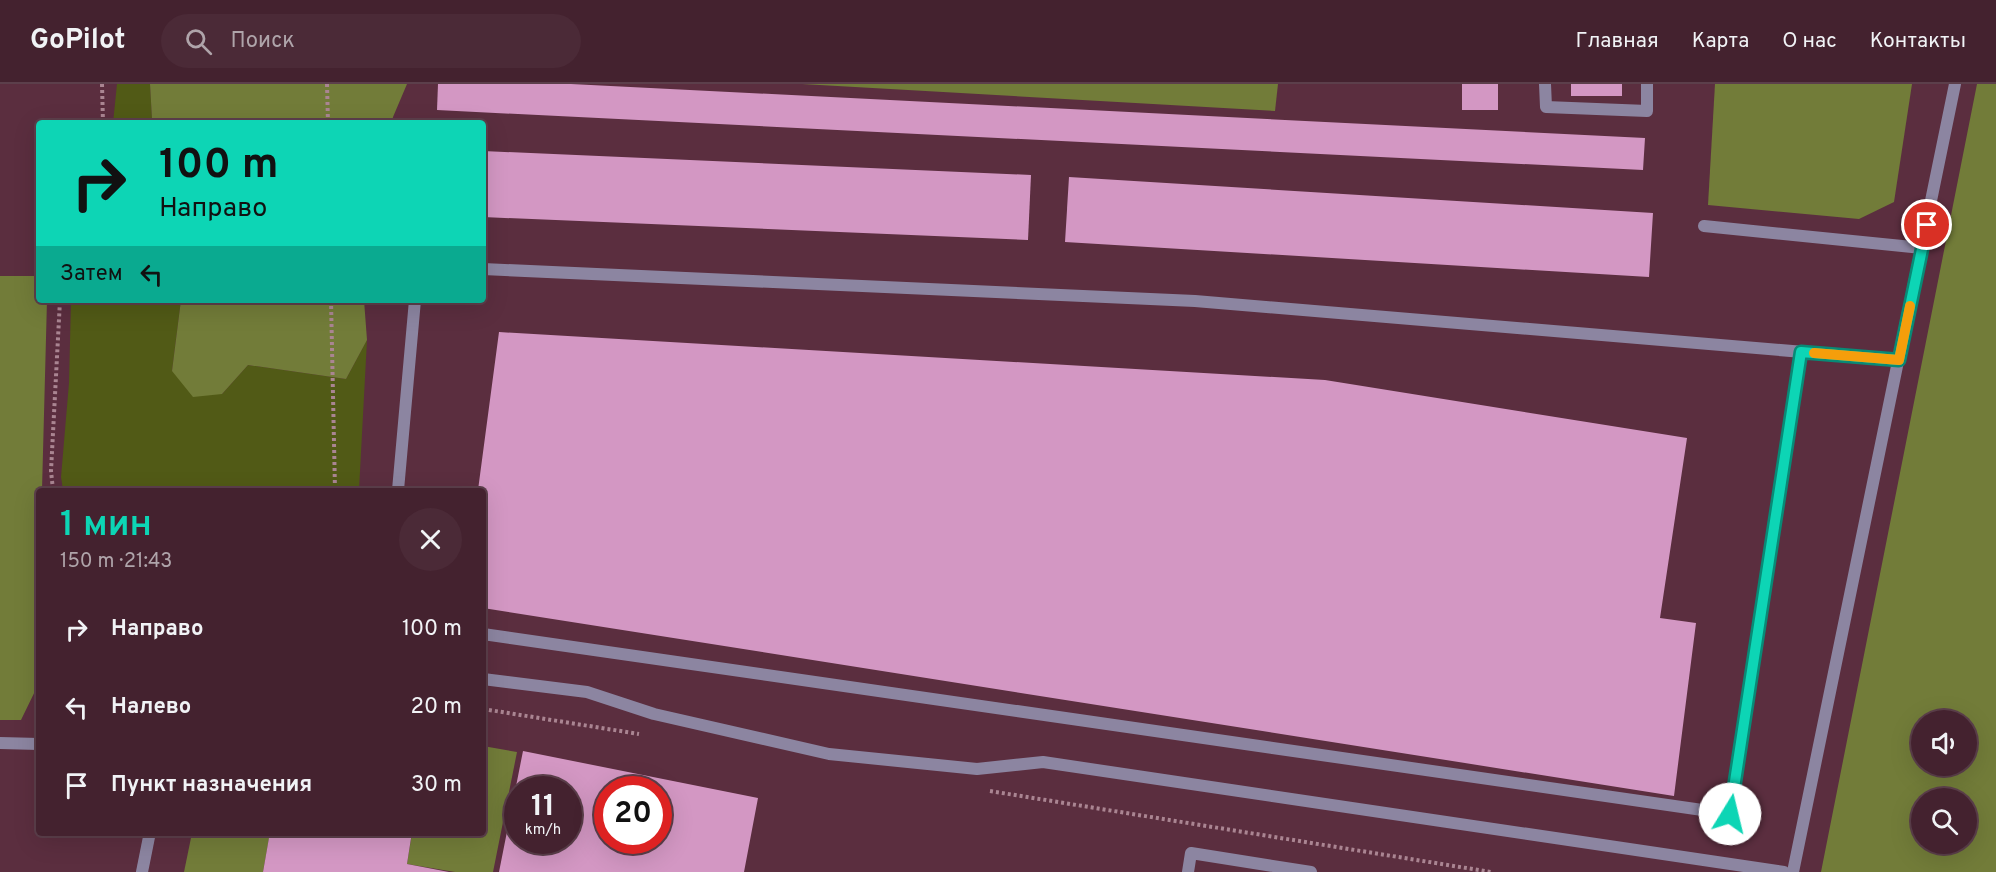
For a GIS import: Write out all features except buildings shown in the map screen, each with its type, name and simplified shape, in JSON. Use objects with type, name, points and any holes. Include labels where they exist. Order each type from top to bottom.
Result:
[{"type":"street","points":[[1545,84],[1546,107],[1647,111],[1647,84]]},
{"type":"street","points":[[1793,872],[1955,84]]},
{"type":"street","points":[[1704,225],[1922,248]]},
{"type":"street","points":[[486,269],[1195,301],[1899,360]]},
{"type":"street","points":[[398,488],[415,303]]},
{"type":"street","points":[[486,634],[1730,814],[1801,352]]},
{"type":"street","points":[[486,679],[586,692],[654,714],[829,754],[977,769],[1043,762],[1784,872]]},
{"type":"street","points":[[0,743],[36,744]]},
{"type":"street","points":[[142,872],[149,836]]},
{"type":"street","points":[[1188,872],[1191,853],[1311,872]]},
{"type":"path","points":[[102,84],[103,120]]},
{"type":"path","points":[[327,84],[328,120]]},
{"type":"path","points":[[53,488],[51,471],[60,303]]},
{"type":"path","points":[[331,303],[335,488]]},
{"type":"green space","points":[[117,84],[150,84],[153,120],[113,120]]},
{"type":"green space","points":[[150,84],[407,84],[392,120],[152,119]]},
{"type":"green space","points":[[802,84],[1278,84],[1275,111]]},
{"type":"green space","points":[[1715,84],[1912,84],[1894,202],[1859,219],[1708,205]]},
{"type":"green space","points":[[1977,84],[1996,84],[1996,872],[1821,872]]},
{"type":"green space","points":[[0,276],[36,276],[36,303],[47,303],[42,488],[36,488],[36,689],[21,720],[0,720]]},
{"type":"green space","points":[[71,303],[181,303],[172,371],[222,394],[248,365],[346,379],[367,340],[359,488],[63,488],[61,477],[69,383]]},
{"type":"green space","points":[[181,303],[364,303],[367,340],[346,379],[248,365],[222,394],[193,397],[172,371]]},
{"type":"green space","points":[[486,747],[517,752],[512,776],[504,776],[504,817],[493,872],[455,872],[407,864],[412,836],[486,836]]},
{"type":"green space","points":[[191,836],[269,836],[263,872],[184,872]]},
{"type":"slow traffic","points":[[1814,353],[1899,360],[1910,306]]},
{"type":"route","points":[[1730,814],[1801,352],[1899,360],[1927,225]]}]
